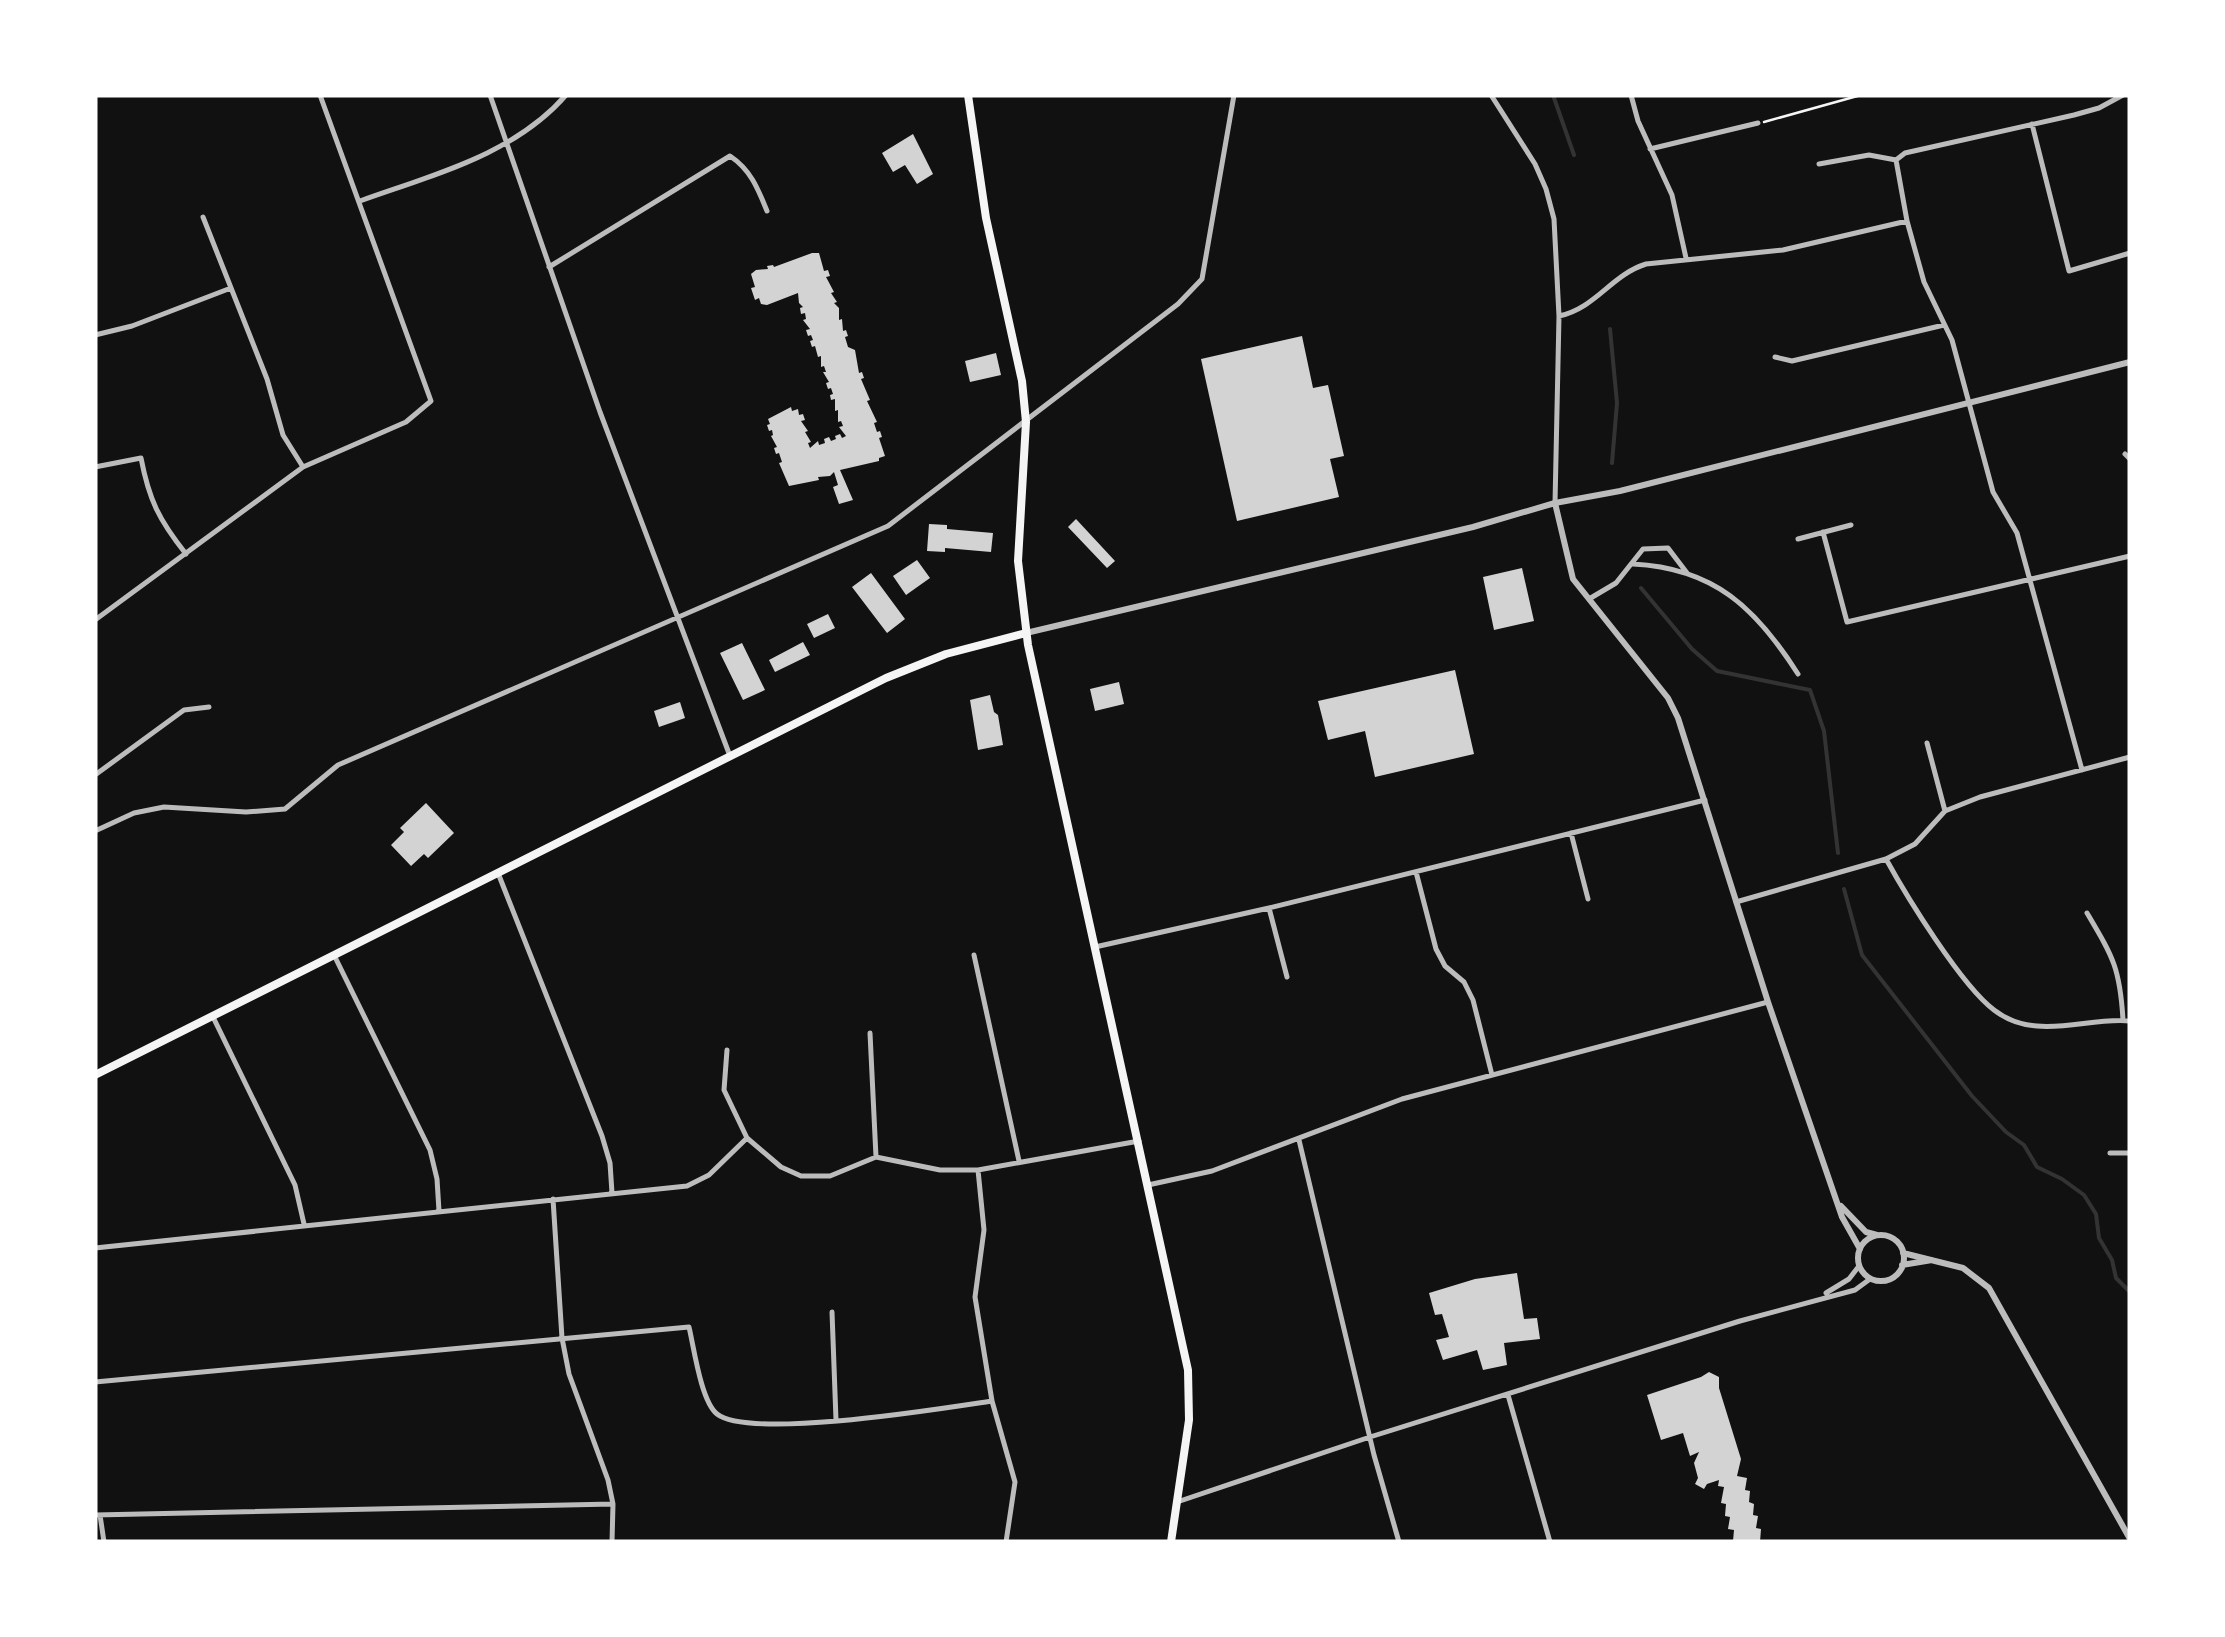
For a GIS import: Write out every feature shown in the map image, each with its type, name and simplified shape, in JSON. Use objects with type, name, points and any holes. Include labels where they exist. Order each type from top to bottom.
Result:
[{"type":"main road","points":[[968,95],[986,218],[1013,329],[1026,422],[1018,561],[1026,633],[1189,1379],[1189,1420],[1171,1542]]},
{"type":"main road","points":[[95,1075],[894,674],[1026,633]]},
{"type":"street","points":[[95,620],[303,467],[406,422],[431,401],[320,95]]},
{"type":"street","points":[[490,95],[549,267],[730,756]]},
{"type":"street","points":[[360,200],[450,169],[505,144],[537,125],[566,95]]},
{"type":"street","points":[[95,831],[134,813],[164,807],[246,812],[285,809],[338,765],[888,526],[1178,304],[1202,279],[1234,95]]},
{"type":"street","points":[[1490,95],[1535,164],[1554,219],[1559,316],[1556,503],[1572,579],[1668,698],[1706,800],[1768,1002],[1837,1201],[1860,1249],[1860,1266],[1850,1280],[1819,1298]]},
{"type":"street","points":[[1631,95],[1672,195],[1686,258]]},
{"type":"street","points":[[1896,160],[1904,153],[2099,108],[2123,95]]},
{"type":"street","points":[[1650,148],[1758,123]]},
{"type":"street","points":[[2032,124],[2069,271],[2130,253]]},
{"type":"street","points":[[1818,164],[1869,154],[1896,160]]},
{"type":"street","points":[[549,267],[730,156],[742,164],[757,184],[767,212]]},
{"type":"street","points":[[1896,160],[1924,282],[1944,324],[1993,492],[2018,533],[2082,770]]},
{"type":"street","points":[[204,217],[266,379],[283,435],[303,467]]},
{"type":"street","points":[[1559,316],[1596,301],[1624,271],[1646,264],[1783,250],[1908,221]]},
{"type":"street","points":[[95,336],[231,288]]},
{"type":"street","points":[[1775,357],[1792,361],[1944,324]]},
{"type":"street","points":[[1026,633],[1473,528],[1556,503],[1620,491],[2130,362]]},
{"type":"street","points":[[95,466],[141,458],[148,496],[162,523],[186,554]]},
{"type":"street","points":[[1798,540],[1851,525]]},
{"type":"street","points":[[1823,532],[1847,622],[2130,556]]},
{"type":"street","points":[[1589,600],[1616,583],[1642,550],[1668,548],[1688,574]]},
{"type":"street","points":[[1632,564],[1663,566],[1720,586],[1755,616],[1798,674]]},
{"type":"street","points":[[95,774],[184,710],[209,707]]},
{"type":"street","points":[[1926,743],[1945,811]]},
{"type":"street","points":[[1736,902],[1886,859],[1915,844],[1945,811],[1980,797],[2130,758]]},
{"type":"street","points":[[1095,947],[1706,800]]},
{"type":"street","points":[[1571,832],[1588,899]]},
{"type":"street","points":[[1886,859],[1968,983],[1992,1009],[2014,1022],[2041,1027],[2126,1020],[2112,956],[2086,913]]},
{"type":"street","points":[[1416,872],[1436,949],[1446,966],[1464,982],[1473,1000],[1492,1075]]},
{"type":"street","points":[[498,873],[602,1136],[612,1192]]},
{"type":"street","points":[[1269,908],[1287,977]]},
{"type":"street","points":[[334,955],[430,1150],[438,1179],[439,1211]]},
{"type":"street","points":[[974,955],[1019,1161]]},
{"type":"street","points":[[1148,1185],[1212,1171],[1402,1099],[1768,1002]]},
{"type":"street","points":[[213,1016],[296,1185],[304,1224]]},
{"type":"street","points":[[870,1033],[876,1156]]},
{"type":"street","points":[[727,1050],[724,1090],[747,1138],[781,1168],[801,1176],[830,1176],[876,1156],[940,1170],[978,1170],[1138,1142]]},
{"type":"street","points":[[95,1248],[688,1186],[709,1174],[747,1138]]},
{"type":"street","points":[[1299,1140],[1399,1542]]},
{"type":"street","points":[[2110,1153],[2130,1153]]},
{"type":"street","points":[[978,1170],[984,1230],[975,1297],[992,1401],[1015,1482],[1006,1542]]},
{"type":"street","points":[[553,1199],[568,1374],[608,1480],[614,1504],[612,1542]]},
{"type":"street","points":[[1837,1201],[1866,1232],[1892,1238],[1903,1253],[1902,1265]]},
{"type":"street","points":[[1860,1249],[1877,1235]]},
{"type":"street","points":[[1903,1253],[1963,1268],[1989,1288],[2130,1539]]},
{"type":"street","points":[[1177,1502],[1370,1437],[1855,1290],[1870,1279],[1888,1280],[1902,1265],[1938,1259]]},
{"type":"street","points":[[1860,1266],[1870,1279]]},
{"type":"street","points":[[832,1312],[836,1420]]},
{"type":"street","points":[[95,1382],[688,1327],[706,1397],[714,1413],[728,1420],[752,1424],[887,1418],[992,1401]]},
{"type":"street","points":[[1508,1395],[1550,1542]]},
{"type":"street","points":[[104,1542],[97,1515],[614,1504]]},
{"type":"path","points":[[1758,123],[1861,95]]},
{"type":"building","points":[[913,134],[933,174],[917,184],[905,165],[893,172],[882,153]]},
{"type":"building","points":[[819,253],[824,271],[828,270],[830,276],[826,277],[839,308],[839,320],[842,319],[843,331],[848,336],[848,347],[855,350],[885,456],[840,470],[853,500],[839,504],[833,487],[838,485],[834,472],[818,477],[819,480],[789,486],[774,448],[777,447],[772,430],[767,425],[768,419],[791,407],[803,414],[805,420],[801,421],[808,431],[805,432],[810,448],[818,441],[819,445],[825,443],[824,439],[829,437],[831,441],[840,434],[842,438],[846,436],[839,427],[843,426],[838,422],[835,399],[831,400],[833,394],[826,383],[829,382],[824,366],[821,367],[821,356],[812,347],[811,335],[808,336],[806,330],[810,329],[803,320],[805,313],[801,314],[798,293],[767,305],[761,304],[759,298],[755,300],[751,288],[755,287],[751,274],[756,270]]},
{"type":"building","points":[[1302,336],[1313,388],[1328,385],[1344,456],[1330,459],[1339,497],[1237,521],[1201,359]]},
{"type":"building","points":[[996,353],[1001,375],[970,382],[965,361]]},
{"type":"building","points":[[1076,519],[1115,561],[1107,568],[1068,527]]},
{"type":"building","points":[[929,524],[993,533],[991,552],[945,548],[945,552],[927,551]]},
{"type":"building","points":[[917,560],[930,578],[906,595],[893,576]]},
{"type":"building","points":[[1522,568],[1534,621],[1494,630],[1483,577]]},
{"type":"building","points":[[871,573],[905,619],[887,633],[852,587]]},
{"type":"building","points":[[828,614],[835,628],[814,638],[807,624]]},
{"type":"building","points":[[803,642],[810,655],[775,672],[769,660]]},
{"type":"building","points":[[742,643],[765,690],[743,700],[720,653]]},
{"type":"building","points":[[1455,670],[1474,754],[1375,777],[1365,731],[1328,740],[1318,701]]},
{"type":"building","points":[[1119,682],[1124,704],[1095,711],[1090,689]]},
{"type":"building","points":[[990,695],[1003,745],[978,750],[970,700]]},
{"type":"building","points":[[680,702],[685,718],[659,727],[654,711]]},
{"type":"building","points":[[426,803],[454,833],[428,858],[424,854],[411,866],[391,845],[404,832],[400,828]]},
{"type":"building","points":[[1517,1273],[1524,1319],[1537,1318],[1540,1339],[1504,1343],[1507,1365],[1483,1370],[1477,1350],[1443,1360],[1436,1340],[1449,1337],[1442,1314],[1435,1315],[1429,1293],[1475,1279]]},
{"type":"building","points":[[1709,1372],[1719,1377],[1741,1459],[1737,1476],[1747,1478],[1745,1490],[1750,1491],[1753,1515],[1758,1516],[1760,1542],[1733,1541],[1734,1530],[1728,1529],[1730,1517],[1725,1516],[1726,1504],[1721,1503],[1724,1487],[1718,1486],[1719,1480],[1704,1489],[1695,1484],[1698,1478],[1694,1463],[1699,1452],[1690,1456],[1683,1433],[1661,1440],[1647,1395]]},
{"type":"waterway","points":[[1553,95],[1574,155]]},
{"type":"waterway","points":[[1610,329],[1617,403],[1612,463]]},
{"type":"waterway","points":[[1641,588],[1692,649],[1717,671],[1810,690],[1824,731],[1838,853]]},
{"type":"waterway","points":[[1844,889],[1862,955],[1972,1096],[2024,1145],[2037,1167],[2084,1195],[2096,1214],[2099,1238],[2112,1260],[2116,1278],[2130,1292]]}]
